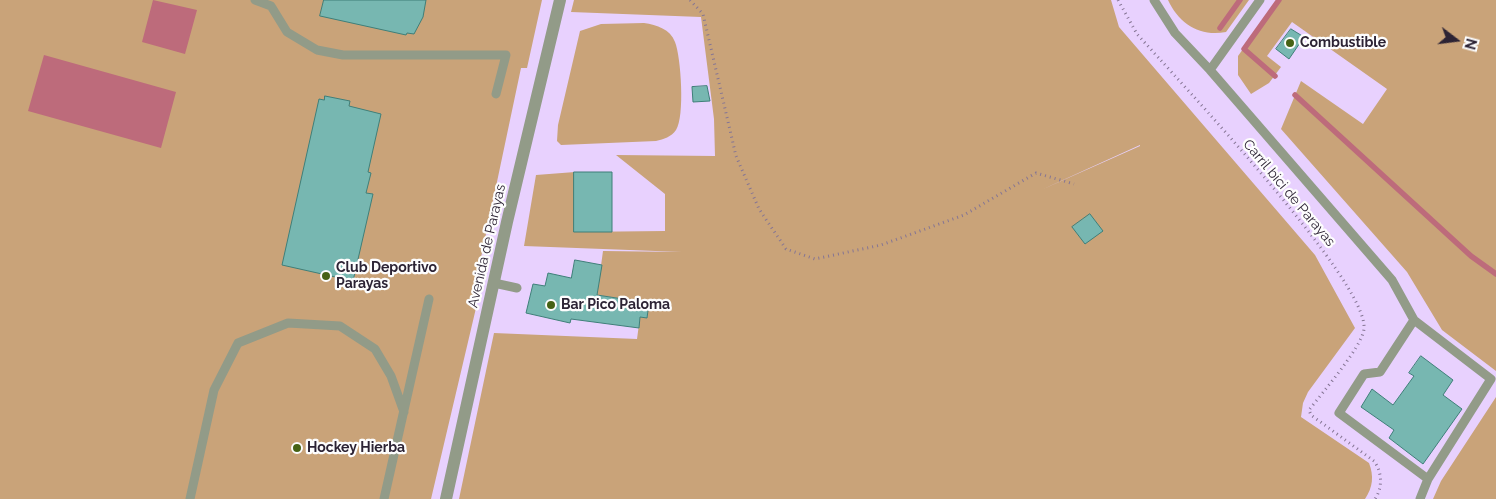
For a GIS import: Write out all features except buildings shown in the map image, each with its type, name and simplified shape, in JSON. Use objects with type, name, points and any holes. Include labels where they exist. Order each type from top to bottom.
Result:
[{"type":"street","name":"Avenida de Parayas","points":[[446,499],[560,0]]},
{"type":"lane","points":[[255,0],[270,6],[287,32],[317,50],[343,56],[506,55],[496,94]]},
{"type":"lane","points":[[1154,0],[1175,33],[1210,70],[1392,280],[1414,320],[1492,379],[1428,479],[1420,499]]},
{"type":"lane","points":[[1210,70],[1260,0]]},
{"type":"lane","points":[[494,283],[517,288]]},
{"type":"lane","points":[[384,499],[429,299]]},
{"type":"lane","points":[[1414,320],[1380,372],[1364,374],[1339,413],[1428,479]]},
{"type":"lane","points":[[190,499],[214,390],[238,343],[288,323],[340,326],[375,350],[391,376],[404,412]]},
{"type":"path","points":[[690,0],[703,14],[736,156],[759,209],[786,249],[814,259],[881,245],[964,215],[1036,173],[1074,184]]},
{"type":"path","name":"Carril bici de Parayas","points":[[1118,0],[1137,34],[1312,234],[1356,299],[1363,313],[1364,328],[1362,336],[1309,410],[1311,415],[1374,461],[1379,468],[1381,478],[1375,499]]},
{"type":"shaded area","name":"Club Deportivo Parayas","points":[[0,0],[542,0],[527,68],[521,68],[471,305],[476,308],[431,499],[0,499]]},
{"type":"shaded area","points":[[153,0],[197,10],[185,54],[142,42]]},
{"type":"shaded area","points":[[574,0],[1111,0],[1119,27],[1315,255],[1355,328],[1308,392],[1303,403],[1301,417],[1369,463],[1372,481],[1365,499],[459,499],[494,333],[637,339],[640,317],[647,317],[649,303],[597,295],[603,251],[682,252],[524,246],[536,175],[575,172],[574,232],[665,231],[665,194],[616,155],[715,156],[714,119],[701,17],[571,12]],"holes":[[[1140,145],[1140,146],[1041,190]]]},
{"type":"shaded area","points":[[1168,0],[1249,0],[1226,32],[1216,33],[1191,27],[1178,16]]},
{"type":"shaded area","points":[[1278,0],[1496,0],[1496,371],[1442,330],[1407,272],[1281,129],[1301,81],[1363,124],[1387,89],[1292,22],[1267,56],[1281,67],[1269,83],[1251,94],[1238,75],[1238,56]]},
{"type":"shaded area","points":[[644,23],[662,28],[670,34],[675,42],[679,60],[681,87],[679,123],[676,130],[670,136],[656,141],[561,145],[557,141],[558,125],[580,31],[601,24]]},
{"type":"shaded area","points":[[44,55],[176,92],[161,148],[28,111]]},
{"type":"shaded area","points":[[1496,397],[1496,499],[1433,499],[1441,481]]},
{"type":"waterway","points":[[1220,28],[1240,0]]},
{"type":"waterway","points":[[1275,76],[1244,49],[1279,0]]},
{"type":"waterway","points":[[1295,95],[1471,256],[1496,274]]},
{"type":"place","name":"Combustible","points":[[1290,43]]},
{"type":"place","name":"Club Deportivo Parayas","points":[[326,276]]},
{"type":"place","name":"Bar Pico Paloma","points":[[551,305]]},
{"type":"place","name":"Hockey Hierba","points":[[297,448]]}]
